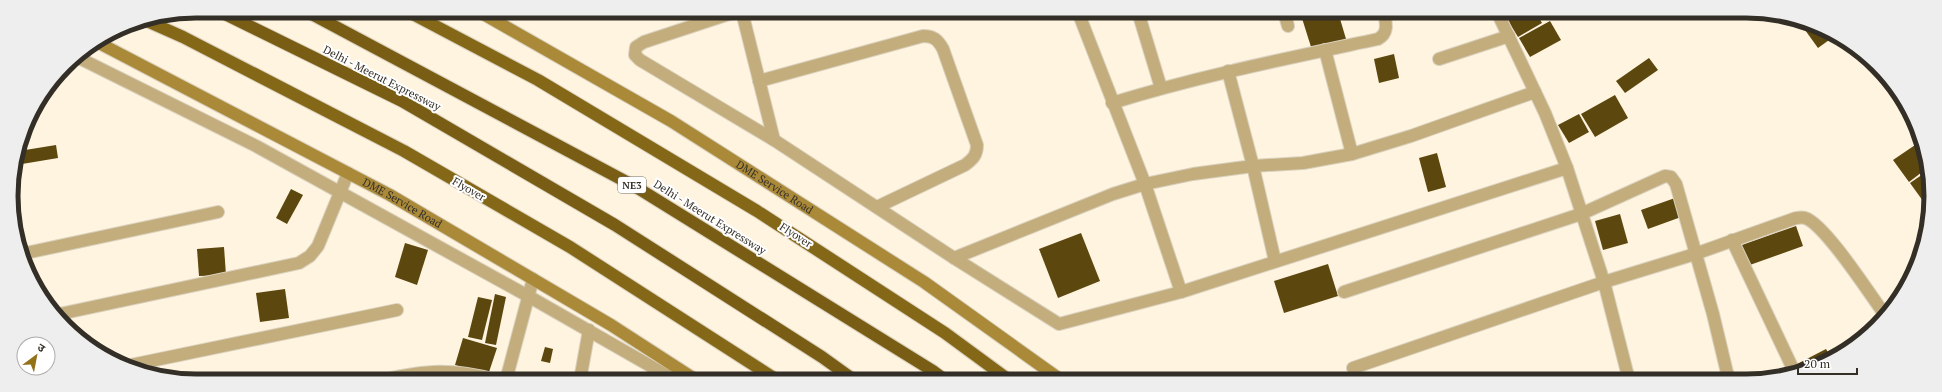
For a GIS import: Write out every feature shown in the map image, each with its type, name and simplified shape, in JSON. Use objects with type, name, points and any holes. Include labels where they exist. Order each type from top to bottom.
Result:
[{"type":"highway","name":"Delhi - Meerut Expressway","points":[[233,18],[416,109],[615,226],[822,357],[846,374]]},
{"type":"highway","name":"Delhi - Meerut Expressway","points":[[319,18],[636,186],[935,374]]},
{"type":"highway","name":"Flyover","points":[[419,18],[538,80],[757,210],[945,333],[1000,374]]},
{"type":"highway","name":"Flyover","points":[[152,23],[190,41],[404,151],[570,247],[769,374]]},
{"type":"main road","name":"DME Service Road","points":[[490,18],[685,130],[924,282],[1053,374]]},
{"type":"main road","name":"DME Service Road","points":[[102,45],[390,195],[611,325],[687,374]]},
{"type":"street","points":[[717,18],[644,42],[636,47],[635,55],[640,60],[774,140],[954,258],[1059,324],[1181,292],[1567,168]]},
{"type":"street","points":[[744,18],[774,140]]},
{"type":"street","points":[[1080,18],[1112,103],[1145,184],[1181,292]]},
{"type":"street","points":[[1140,18],[1161,88]]},
{"type":"street","points":[[1286,18],[1288,26]]},
{"type":"street","points":[[1112,103],[1161,88],[1228,71],[1378,39],[1383,36],[1386,31],[1385,18]]},
{"type":"street","points":[[1500,18],[1535,92],[1567,168],[1604,282],[1627,374]]},
{"type":"street","points":[[760,81],[923,36],[931,36],[938,41],[943,50],[978,145],[977,154],[965,165],[877,207]]},
{"type":"street","points":[[1439,58],[1508,36]]},
{"type":"street","points":[[1325,50],[1352,154]]},
{"type":"street","points":[[82,60],[256,146],[589,330],[657,374]]},
{"type":"street","points":[[1228,71],[1253,166],[1275,261]]},
{"type":"street","points":[[954,258],[1113,194],[1145,184],[1193,174],[1253,166],[1302,163],[1352,154],[1411,136],[1535,92]]},
{"type":"street","points":[[62,313],[299,263],[310,256],[318,246],[348,173]]},
{"type":"street","points":[[1344,292],[1581,214],[1665,176],[1671,177],[1676,184],[1713,314],[1727,374]]},
{"type":"street","points":[[27,253],[218,212]]},
{"type":"street","points":[[1353,368],[1604,282],[1695,254],[1796,218],[1806,218],[1828,237],[1882,311]]},
{"type":"street","points":[[1732,240],[1793,368]]},
{"type":"street","points":[[508,374],[533,279]]},
{"type":"street","points":[[136,364],[396,310]]},
{"type":"street","points":[[581,374],[589,330]]},
{"type":"street","points":[[420,374],[439,371],[474,374]]},
{"type":"building","points":[[1302,18],[1340,18],[1346,39],[1312,50]]},
{"type":"building","points":[[1506,18],[1539,18],[1542,23],[1518,37]]},
{"type":"building","points":[[1550,21],[1561,40],[1530,57],[1519,38]]},
{"type":"building","points":[[1803,27],[1830,39],[1818,48]]},
{"type":"building","points":[[1394,54],[1399,78],[1379,83],[1374,59]]},
{"type":"building","points":[[1649,58],[1658,70],[1625,93],[1616,81]]},
{"type":"building","points":[[1615,95],[1628,118],[1595,137],[1581,114]]},
{"type":"building","points":[[1579,114],[1589,132],[1569,143],[1558,125]]},
{"type":"building","points":[[1916,144],[1921,161],[1922,172],[1909,182],[1893,160]]},
{"type":"building","points":[[56,145],[58,158],[21,164],[24,150]]},
{"type":"building","points":[[1437,153],[1446,187],[1428,192],[1419,158]]},
{"type":"building","points":[[1922,175],[1924,200],[1923,201],[1910,183]]},
{"type":"building","points":[[291,189],[303,195],[287,224],[276,218]]},
{"type":"building","points":[[1675,198],[1681,217],[1648,229],[1641,210]]},
{"type":"building","points":[[1620,214],[1628,243],[1603,250],[1595,221]]},
{"type":"building","points":[[1796,226],[1803,246],[1747,266],[1739,246]]},
{"type":"building","points":[[1081,233],[1100,281],[1058,298],[1039,249]]},
{"type":"building","points":[[405,243],[428,250],[417,285],[395,277]]},
{"type":"building","points":[[224,247],[226,275],[199,276],[197,249]]},
{"type":"building","points":[[1328,264],[1338,296],[1284,313],[1274,281]]},
{"type":"building","points":[[285,289],[289,318],[260,322],[256,293]]},
{"type":"building","points":[[495,294],[506,297],[496,345],[485,343]]},
{"type":"building","points":[[478,297],[492,300],[482,340],[468,337]]},
{"type":"building","points":[[463,338],[497,348],[488,374],[455,365]]},
{"type":"building","points":[[545,347],[553,349],[550,363],[541,361]]},
{"type":"building","points":[[1826,349],[1829,354],[1803,365],[1798,366],[1797,364]]}]
